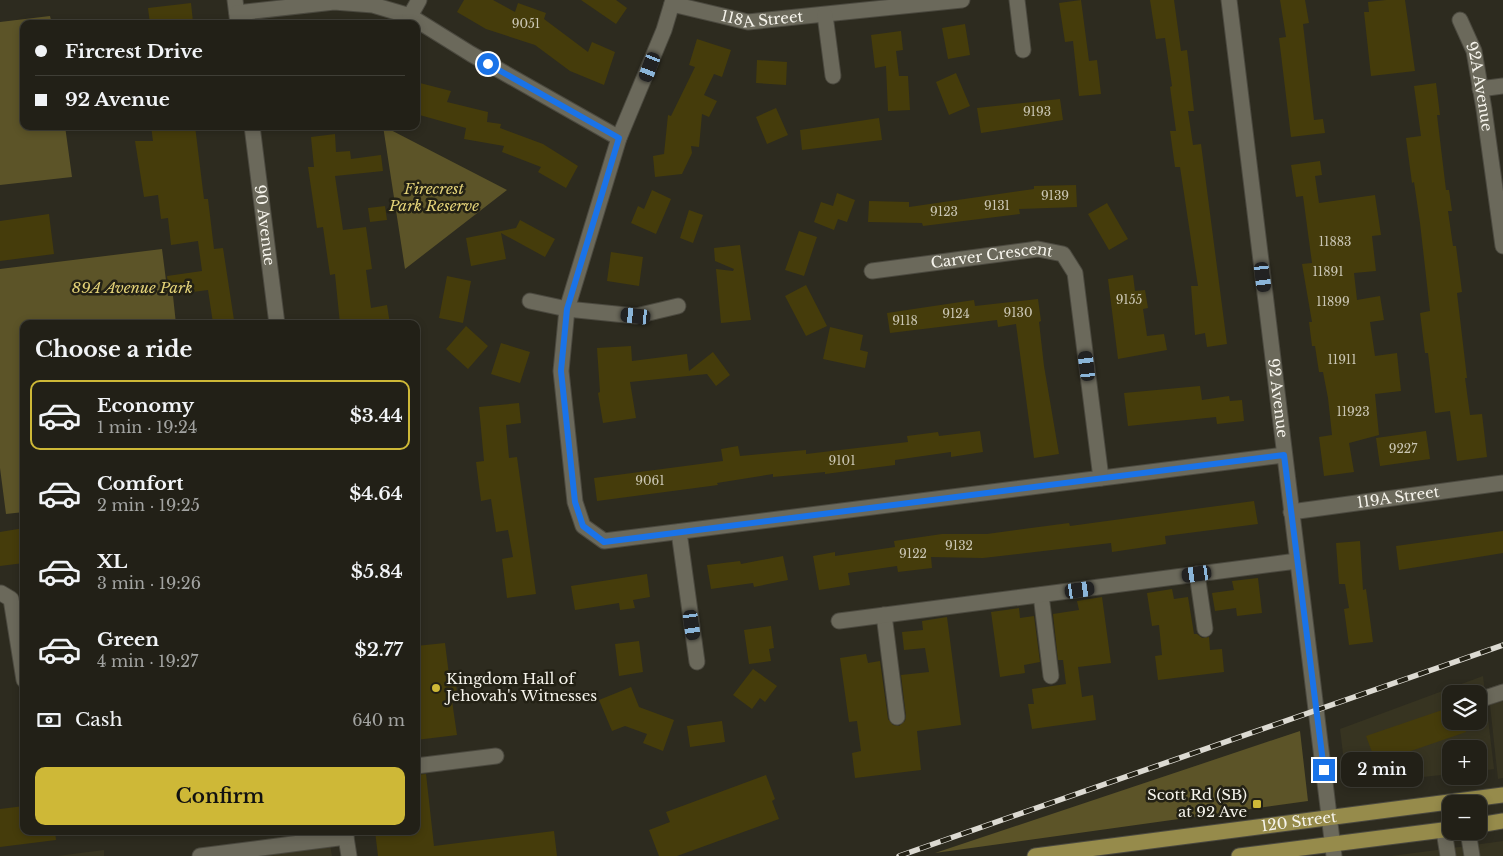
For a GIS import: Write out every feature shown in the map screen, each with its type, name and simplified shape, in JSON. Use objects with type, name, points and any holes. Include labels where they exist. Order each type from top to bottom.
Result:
[{"type":"main road","name":"120 Street","points":[[1035,856],[1330,816],[1503,795]]},
{"type":"main road","points":[[1487,824],[1503,821]]},
{"type":"main road","name":"120 Street","points":[[1239,856],[1334,851],[1442,831]]},
{"type":"street","points":[[410,16],[419,0]]},
{"type":"street","name":"118A Street","points":[[672,2],[748,22],[962,0]]},
{"type":"street","points":[[1017,0],[1023,50]]},
{"type":"street","name":"92 Avenue","points":[[1229,0],[1334,851]]},
{"type":"street","points":[[237,12],[334,2],[373,5],[410,16],[416,20]]},
{"type":"street","points":[[672,2],[642,86],[619,138],[567,309],[561,371],[575,502],[583,526],[604,542],[1284,455]]},
{"type":"street","name":"118A Street","points":[[825,15],[833,76]]},
{"type":"street","name":"92A Avenue","points":[[1460,20],[1471,43],[1480,89],[1503,246]]},
{"type":"street","points":[[420,22],[471,54],[619,138]]},
{"type":"street","points":[[1480,89],[1503,86]]},
{"type":"street","name":"90 Avenue","points":[[253,130],[276,320]]},
{"type":"street","name":"Carver Crescent","points":[[872,271],[1038,249],[1063,254],[1075,273],[1101,478]]},
{"type":"street","points":[[530,301],[567,309],[636,316],[678,306]]},
{"type":"street","name":"119A Street","points":[[1291,512],[1503,483]]},
{"type":"street","points":[[680,532],[697,662]]},
{"type":"street","points":[[840,621],[1297,560]]},
{"type":"street","points":[[1197,574],[1204,629]]},
{"type":"street","points":[[1,593],[12,599],[20,653]]},
{"type":"street","points":[[1041,595],[1051,676]]},
{"type":"street","points":[[884,615],[897,717]]},
{"type":"street","points":[[1487,697],[1503,692]]},
{"type":"street","points":[[420,766],[496,756]]},
{"type":"street","points":[[200,856],[339,835]]},
{"type":"street","points":[[346,835],[349,856]]},
{"type":"street","points":[[1448,840],[1448,856]]},
{"type":"street","points":[[1469,840],[1472,856]]},
{"type":"shaded area","points":[[1483,676],[1484,685],[1459,685]]},
{"type":"shaded area","points":[[1442,691],[1442,730],[1487,730],[1487,710],[1494,769],[1487,770],[1487,740],[1442,740],[1442,775],[1357,784],[1344,762],[1340,729]]},
{"type":"shaded area","points":[[1503,701],[1503,778],[1498,779],[1490,705]]},
{"type":"shaded area","points":[[329,839],[332,856],[200,856]]},
{"type":"shaded area","points":[[1503,841],[1503,856],[1391,856],[1452,848]]},
{"type":"shaded area","points":[[104,850],[104,856],[57,856]]},
{"type":"green space","points":[[50,16],[51,20],[20,20],[20,130],[66,130],[72,177],[0,185],[0,22]]},
{"type":"green space","name":"Firecrest Park Reserve","points":[[384,130],[391,130],[507,190],[405,269]]},
{"type":"green space","name":"89A Avenue Park","points":[[162,249],[168,296],[173,296],[176,320],[20,320],[20,512],[6,514],[0,468],[0,269]]},
{"type":"green space","points":[[1300,731],[1308,801],[935,853]]},
{"type":"building","points":[[464,0],[493,0],[515,12],[518,3],[546,13],[544,19],[588,52],[592,42],[615,52],[604,85],[570,71],[535,45],[486,29],[457,12]]},
{"type":"building","points":[[581,0],[616,0],[627,8],[616,24]]},
{"type":"building","points":[[1081,0],[1089,61],[1097,60],[1101,94],[1079,96],[1073,41],[1065,42],[1059,3]]},
{"type":"building","points":[[1150,0],[1174,0],[1181,51],[1187,50],[1194,111],[1188,111],[1193,145],[1201,144],[1227,344],[1207,347],[1205,333],[1195,335],[1191,286],[1198,286],[1180,167],[1175,167],[1170,131],[1176,131],[1170,87],[1172,86],[1165,38],[1156,39]]},
{"type":"building","points":[[1280,0],[1305,0],[1309,23],[1303,24],[1314,120],[1323,119],[1325,133],[1291,137],[1279,38],[1286,37]]},
{"type":"building","points":[[1405,0],[1415,71],[1371,76],[1364,12],[1369,12],[1368,2]]},
{"type":"building","points":[[191,3],[193,20],[150,20],[148,8]]},
{"type":"building","points":[[965,24],[970,55],[948,59],[942,28]]},
{"type":"building","points":[[901,31],[903,50],[896,51],[899,76],[908,76],[910,110],[888,111],[886,66],[875,68],[871,35]]},
{"type":"building","points":[[697,39],[731,50],[722,77],[714,74],[704,95],[717,101],[709,117],[702,114],[699,147],[691,146],[692,153],[682,174],[655,177],[653,156],[664,154],[668,115],[671,116],[695,67],[689,65]]},
{"type":"building","points":[[757,60],[787,62],[786,85],[756,83]]},
{"type":"building","points":[[956,73],[970,106],[949,115],[936,82]]},
{"type":"building","points":[[420,83],[451,91],[447,102],[488,112],[487,122],[501,124],[500,128],[543,144],[578,166],[566,188],[538,172],[541,167],[502,152],[504,146],[464,139],[466,128],[420,115]]},
{"type":"building","points":[[1436,83],[1440,115],[1437,115],[1446,190],[1449,190],[1452,211],[1448,211],[1453,246],[1456,246],[1462,292],[1457,293],[1470,415],[1482,414],[1487,457],[1457,461],[1450,411],[1435,413],[1428,353],[1425,353],[1420,313],[1430,311],[1420,223],[1406,138],[1421,136],[1414,86]]},
{"type":"building","points":[[1060,99],[1063,120],[981,133],[977,108]]},
{"type":"building","points":[[776,108],[788,135],[767,144],[756,117]]},
{"type":"building","points":[[879,118],[882,140],[802,150],[800,130]]},
{"type":"building","points":[[152,130],[195,130],[204,199],[208,199],[214,249],[223,248],[234,320],[213,320],[208,290],[169,295],[167,276],[202,271],[198,241],[171,245],[168,218],[161,219],[158,195],[144,197],[135,141],[153,141]]},
{"type":"building","points":[[335,134],[336,152],[350,151],[351,159],[381,155],[383,171],[335,176],[343,230],[366,227],[372,269],[366,270],[371,308],[387,305],[389,320],[340,320],[335,274],[330,275],[323,227],[317,228],[308,167],[314,167],[311,137]]},
{"type":"building","points":[[1320,161],[1322,175],[1315,176],[1319,203],[1375,195],[1381,235],[1372,236],[1376,271],[1354,273],[1357,300],[1380,296],[1384,320],[1370,322],[1375,356],[1397,353],[1401,391],[1375,394],[1379,435],[1349,443],[1354,472],[1324,476],[1319,437],[1332,435],[1323,372],[1319,372],[1315,346],[1312,346],[1309,322],[1312,322],[1302,264],[1312,263],[1303,196],[1296,197],[1291,165]]},
{"type":"building","points":[[1076,185],[1077,207],[1019,209],[1020,214],[923,226],[922,223],[868,222],[869,201],[909,202],[909,207],[1034,189],[1034,186]]},
{"type":"building","points":[[652,190],[671,199],[656,234],[631,223],[638,206],[644,209]]},
{"type":"building","points":[[837,193],[855,200],[847,222],[838,219],[834,230],[814,222],[821,202],[833,206]]},
{"type":"building","points":[[1107,203],[1128,239],[1109,250],[1088,214]]},
{"type":"building","points":[[385,206],[387,220],[370,222],[368,208]]},
{"type":"building","points":[[689,210],[703,215],[693,243],[680,238]]},
{"type":"building","points":[[49,214],[54,254],[0,261],[0,221]]},
{"type":"building","points":[[520,220],[555,239],[545,257],[501,233],[506,259],[471,266],[466,238],[516,228]]},
{"type":"building","points":[[799,231],[817,237],[804,276],[785,270]]},
{"type":"building","points":[[740,245],[751,320],[721,323],[716,269],[733,271],[734,269],[715,261],[714,248]]},
{"type":"building","points":[[611,252],[643,257],[639,286],[607,281]]},
{"type":"building","points":[[1133,275],[1135,291],[1145,290],[1148,308],[1143,309],[1147,336],[1164,334],[1167,350],[1118,359],[1108,279]]},
{"type":"building","points":[[447,276],[471,281],[463,323],[439,318]]},
{"type":"building","points":[[806,285],[827,326],[806,336],[785,296]]},
{"type":"building","points":[[1038,299],[1044,366],[1059,454],[1034,458],[1016,324],[998,327],[997,320],[890,333],[887,313],[974,300],[975,306]]},
{"type":"building","points":[[466,326],[488,346],[468,369],[446,349]]},
{"type":"building","points":[[830,327],[863,335],[860,350],[868,352],[865,368],[823,359]]},
{"type":"building","points":[[501,343],[530,352],[520,383],[491,374]]},
{"type":"building","points":[[631,346],[632,361],[687,354],[689,371],[713,352],[730,375],[716,386],[707,374],[630,382],[636,418],[603,423],[598,393],[600,392],[597,348]]},
{"type":"building","points":[[1200,386],[1202,400],[1229,396],[1230,401],[1242,400],[1244,421],[1217,424],[1216,417],[1128,426],[1124,393]]},
{"type":"building","points":[[519,403],[521,423],[506,425],[509,458],[517,457],[536,594],[507,598],[502,559],[513,557],[508,530],[496,532],[491,499],[481,501],[476,462],[484,461],[479,407]]},
{"type":"building","points":[[980,431],[983,452],[951,457],[951,452],[895,460],[895,465],[825,474],[825,472],[773,477],[773,474],[717,483],[718,485],[597,501],[594,478],[723,461],[721,449],[738,446],[740,456],[806,450],[806,454],[908,442],[907,436],[938,432],[939,436]]},
{"type":"building","points":[[1426,431],[1430,459],[1380,466],[1376,438]]},
{"type":"building","points":[[1254,501],[1258,524],[1165,536],[1166,544],[1112,552],[1111,543],[983,558],[931,557],[932,568],[898,572],[897,566],[848,573],[850,585],[819,590],[813,556],[835,552],[835,556],[895,547],[894,541],[942,534],[987,534],[1069,523],[1070,526]]},
{"type":"building","points":[[20,529],[20,564],[0,566],[0,532]]},
{"type":"building","points":[[1503,531],[1503,553],[1399,570],[1396,546]]},
{"type":"building","points":[[1360,541],[1363,590],[1366,589],[1373,642],[1349,645],[1344,609],[1349,608],[1345,584],[1339,584],[1336,543]]},
{"type":"building","points":[[783,556],[788,580],[754,587],[753,583],[711,589],[707,565],[740,561],[741,564]]},
{"type":"building","points":[[647,574],[650,597],[633,600],[635,608],[620,610],[619,603],[575,610],[571,586]]},
{"type":"building","points":[[1258,578],[1262,613],[1237,616],[1236,608],[1215,611],[1212,593],[1234,590],[1232,581]]},
{"type":"building","points":[[1172,589],[1174,599],[1188,597],[1194,634],[1202,638],[1209,637],[1210,650],[1222,649],[1224,672],[1158,680],[1155,656],[1162,655],[1159,625],[1152,626],[1147,593]]},
{"type":"building","points":[[1102,597],[1111,663],[1078,667],[1082,697],[1093,695],[1096,720],[1032,729],[1028,704],[1034,704],[1032,689],[1066,684],[1063,660],[1058,660],[1053,614],[1079,610],[1077,601]]},
{"type":"building","points":[[1019,608],[1020,618],[1034,616],[1040,662],[1024,665],[1025,673],[1000,677],[991,612]]},
{"type":"building","points":[[947,617],[961,725],[917,731],[921,770],[855,778],[852,753],[861,751],[857,721],[849,722],[840,658],[866,654],[868,663],[880,661],[888,719],[893,725],[899,726],[905,721],[906,716],[901,675],[929,672],[925,648],[904,650],[902,632],[923,630],[922,621]]},
{"type":"building","points":[[771,626],[774,648],[769,649],[771,661],[749,664],[744,630]]},
{"type":"building","points":[[639,641],[643,672],[619,676],[615,644]]},
{"type":"building","name":"Kingdom Hall of Jehovah's Witnesses","points":[[445,643],[449,675],[455,674],[458,701],[452,701],[457,735],[420,740],[420,646]]},
{"type":"building","points":[[753,669],[777,686],[765,702],[760,698],[752,709],[733,695]]},
{"type":"building","points":[[631,687],[639,707],[674,720],[663,751],[643,743],[647,734],[625,726],[612,731],[599,700]]},
{"type":"building","points":[[1442,710],[1442,730],[1465,730],[1466,732],[1376,763],[1366,736]]},
{"type":"building","points":[[722,721],[725,742],[690,747],[687,726]]},
{"type":"building","points":[[426,774],[434,846],[554,831],[557,856],[378,856],[375,835],[420,835],[420,775]]},
{"type":"building","points":[[766,775],[775,799],[772,801],[779,819],[677,856],[659,856],[649,830],[670,822],[666,812]]},
{"type":"building","points":[[20,806],[20,835],[55,835],[56,840],[0,847],[0,809]]},
{"type":"railway","points":[[899,856],[1503,645]]},
{"type":"place","name":"Kingdom Hall of Jehovah's Witnesses","points":[[436,688]]},
{"type":"place","name":"Scott Rd (SB) at 92 Ave","points":[[1257,804]]},
{"type":"route","points":[[488,64],[619,138],[567,309],[561,371],[575,502],[583,526],[604,542],[1284,455],[1324,770]]}]
